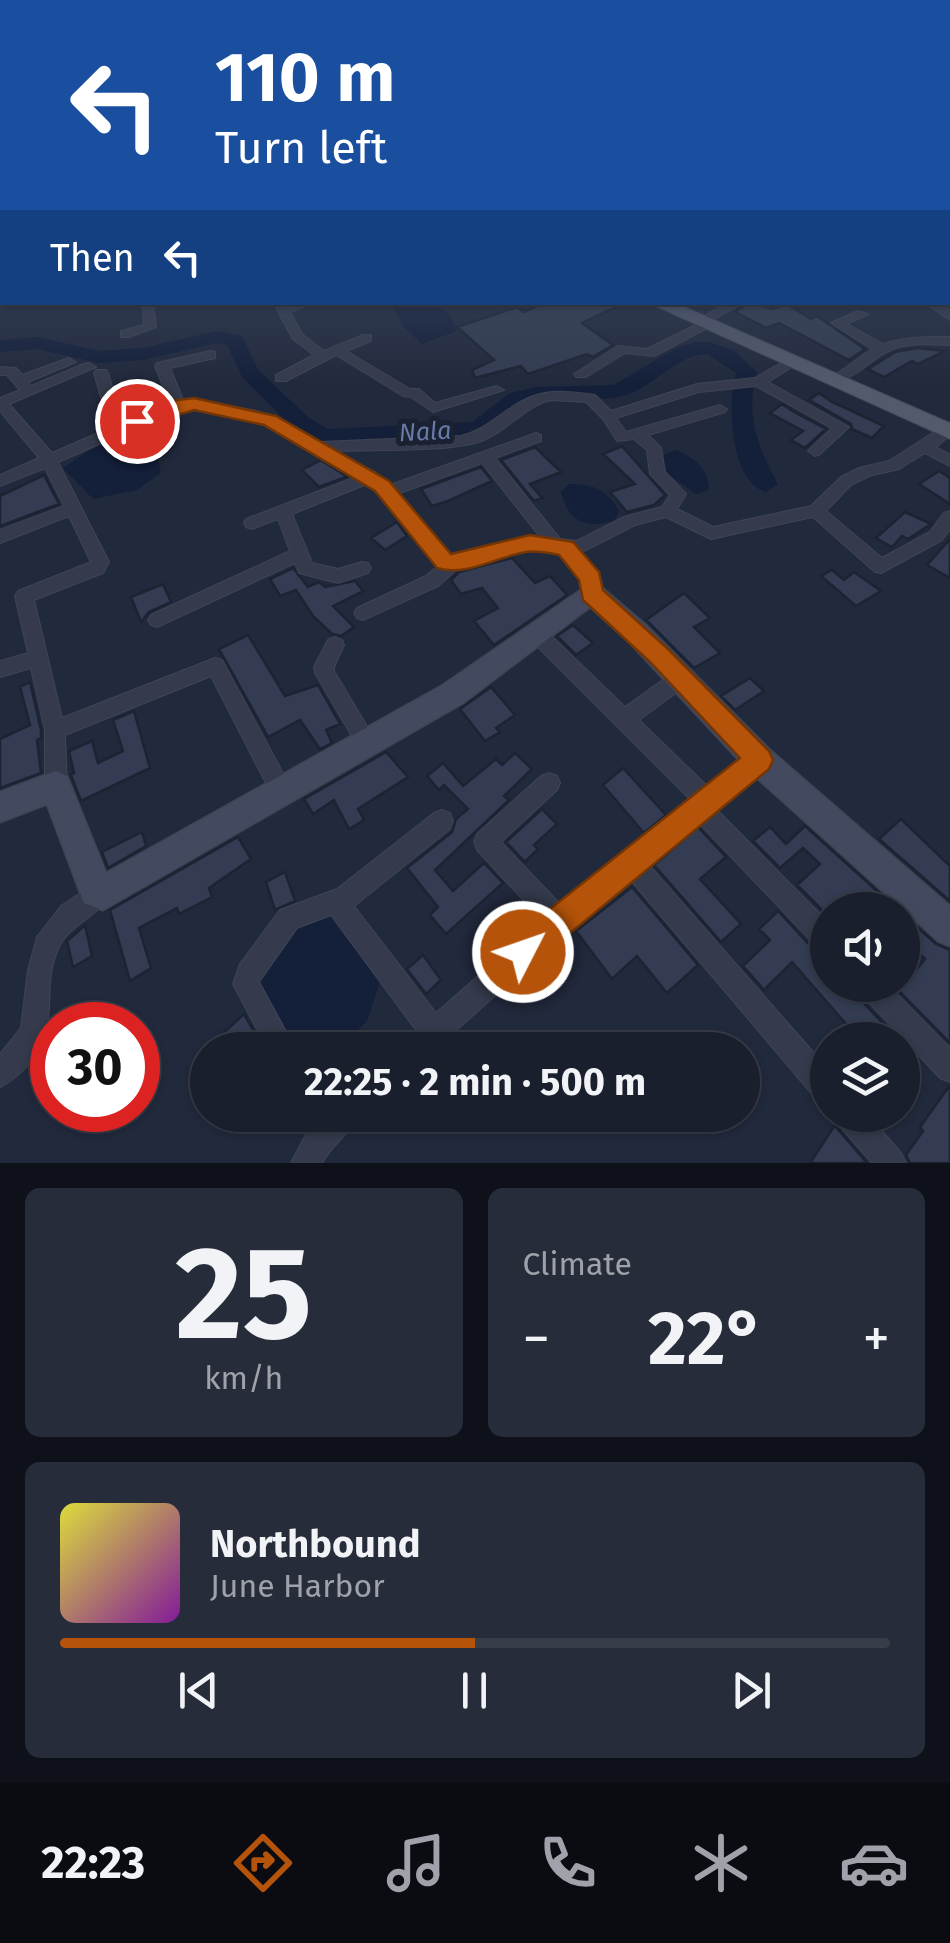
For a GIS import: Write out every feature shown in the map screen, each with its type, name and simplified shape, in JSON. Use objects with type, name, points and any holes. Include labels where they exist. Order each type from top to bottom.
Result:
[{"type":"main road","points":[[664,305],[842,376],[950,428]]},
{"type":"main road","points":[[680,305],[790,362],[950,428]]},
{"type":"street","points":[[125,334],[150,327],[146,305]]},
{"type":"street","points":[[581,374],[624,349],[648,353],[734,305]]},
{"type":"street","points":[[281,306],[297,336],[323,356]]},
{"type":"street","points":[[862,314],[836,323],[880,348]]},
{"type":"street","points":[[281,378],[366,338]]},
{"type":"street","points":[[842,376],[880,348],[912,338],[950,341]]},
{"type":"street","points":[[339,352],[408,394],[414,392],[433,408],[497,390]]},
{"type":"street","points":[[178,405],[162,366],[210,356]]},
{"type":"street","points":[[69,362],[0,403],[49,460],[99,564],[24,596],[55,730],[56,786],[99,893]]},
{"type":"street","points":[[608,416],[698,388],[751,382],[790,362]]},
{"type":"street","points":[[24,386],[95,370],[118,430]]},
{"type":"street","points":[[0,371],[11,371],[24,386]]},
{"type":"street","points":[[751,382],[842,428],[815,451]]},
{"type":"street","points":[[319,447],[481,436],[534,400],[550,396],[590,398],[622,438],[720,410]]},
{"type":"street","points":[[0,481],[178,405],[252,414],[371,477],[388,492],[440,559],[451,564]]},
{"type":"street","points":[[364,613],[432,581],[451,564],[530,543],[579,548],[630,521],[668,511],[711,532],[816,511],[846,482],[864,472],[894,465],[950,428]]},
{"type":"street","points":[[637,434],[654,448],[658,474],[678,494],[668,511]]},
{"type":"street","points":[[388,492],[536,438]]},
{"type":"street","points":[[925,447],[950,461]]},
{"type":"street","points":[[485,456],[591,578],[591,593],[681,678],[759,760],[950,929]]},
{"type":"street","points":[[252,523],[371,477]]},
{"type":"street","points":[[0,537],[74,508]]},
{"type":"street","points":[[816,511],[881,567],[936,536],[950,518]]},
{"type":"street","points":[[283,512],[305,568],[338,576],[362,568]]},
{"type":"street","points":[[158,620],[299,554]]},
{"type":"street","points":[[0,1072],[26,1046],[36,1023],[38,970],[47,944],[60,924],[99,893],[453,694],[591,593]]},
{"type":"street","points":[[538,634],[625,719],[810,920]]},
{"type":"street","points":[[335,646],[324,666],[325,673],[367,742]]},
{"type":"street","points":[[0,669],[40,658]]},
{"type":"street","points":[[55,730],[213,666],[281,790]]},
{"type":"street","points":[[625,719],[681,678]]},
{"type":"street","points":[[336,902],[434,1032],[630,861],[759,760]]},
{"type":"street","points":[[549,783],[485,842],[559,921]]},
{"type":"street","points":[[0,807],[56,786]]},
{"type":"street","points":[[273,1032],[248,988],[247,978],[283,924],[296,914],[336,902],[442,821]]},
{"type":"street","points":[[630,861],[810,1070]]},
{"type":"street","points":[[886,1002],[950,1068]]},
{"type":"street","points":[[306,1163],[324,1132]]},
{"type":"street","points":[[864,1132],[891,1163]]},
{"type":"water","points":[[393,305],[438,305],[451,317],[457,331],[422,344],[403,326]]},
{"type":"water","points":[[126,433],[158,460],[161,473],[137,490],[93,499],[63,468],[94,447]]},
{"type":"water","points":[[675,450],[699,465],[709,490],[696,494],[659,468],[664,455]]},
{"type":"water","points":[[569,484],[586,485],[604,493],[619,511],[614,521],[580,521],[568,510],[561,492]]},
{"type":"water","points":[[332,914],[381,979],[367,1021],[355,1032],[286,1032],[256,975],[288,927]]},
{"type":"building","points":[[539,305],[621,305],[582,323],[613,345],[593,357],[587,354],[528,374],[521,366],[475,378],[472,370],[494,360],[457,327],[517,307],[524,312]]},
{"type":"building","points":[[745,305],[773,309],[789,305],[811,319],[817,316],[865,349],[849,360],[779,323],[766,328],[735,312]]},
{"type":"building","points":[[917,348],[945,351],[918,364],[912,361],[884,377],[868,369],[895,352]]},
{"type":"building","points":[[819,393],[884,426],[872,438],[852,429],[851,424],[809,400]]},
{"type":"building","points":[[782,404],[826,429],[805,448],[791,440],[803,431],[770,413]]},
{"type":"building","points":[[622,446],[665,495],[654,505],[627,512],[610,492],[635,484],[603,454]]},
{"type":"building","points":[[535,447],[561,472],[530,484],[542,498],[534,501],[501,460]]},
{"type":"building","points":[[321,460],[346,477],[319,487],[302,470]]},
{"type":"building","points":[[481,467],[492,481],[448,501],[432,506],[421,489]]},
{"type":"building","points":[[939,471],[950,478],[950,504],[919,484]]},
{"type":"building","points":[[44,475],[59,504],[0,526],[0,496]]},
{"type":"building","points":[[905,512],[931,524],[908,539],[902,536],[892,547],[876,538]]},
{"type":"building","points":[[397,522],[407,536],[385,550],[371,538]]},
{"type":"building","points":[[950,539],[950,578],[927,565]]},
{"type":"building","points":[[512,558],[535,583],[550,576],[567,595],[494,645],[474,621],[498,608],[482,588],[461,594],[451,580],[459,572]]},
{"type":"building","points":[[293,568],[308,587],[319,582],[325,587],[355,581],[363,591],[333,606],[354,627],[341,636],[332,634],[313,616],[296,590],[280,596],[270,579]]},
{"type":"building","points":[[832,570],[844,580],[854,572],[881,591],[856,606],[821,576]]},
{"type":"building","points":[[163,584],[171,602],[149,612],[141,622],[131,597]]},
{"type":"building","points":[[684,593],[710,618],[694,627],[720,653],[694,668],[646,620]]},
{"type":"building","points":[[573,625],[593,643],[576,655],[557,636]]},
{"type":"building","points":[[248,635],[285,696],[318,685],[340,724],[326,730],[332,743],[320,749],[300,720],[268,737],[219,649]]},
{"type":"building","points":[[750,678],[764,691],[735,710],[721,696]]},
{"type":"building","points":[[30,682],[41,730],[37,740],[41,773],[0,788],[0,739],[30,725],[20,687]]},
{"type":"building","points":[[491,687],[515,715],[496,728],[500,732],[485,741],[460,709]]},
{"type":"building","points":[[134,711],[150,768],[81,801],[71,775],[74,773],[69,751],[92,741],[98,763],[123,751],[113,720]]},
{"type":"building","points":[[386,752],[408,777],[358,809],[364,820],[349,829],[334,800],[313,814],[304,799]]},
{"type":"building","points":[[515,753],[532,769],[504,796],[509,800],[435,870],[453,891],[484,863],[503,883],[446,934],[430,915],[438,907],[407,868],[452,832],[456,819],[468,809],[444,785],[439,790],[427,776],[443,763],[463,786],[496,759],[502,765]]},
{"type":"building","points":[[623,768],[666,815],[644,833],[603,785]]},
{"type":"building","points":[[542,809],[557,824],[534,845],[538,849],[525,862],[506,842]]},
{"type":"building","points":[[901,819],[950,866],[950,901],[879,839]]},
{"type":"building","points":[[805,826],[878,892],[810,892],[810,898],[797,885],[820,864],[803,848],[780,868],[753,841],[770,827],[786,844]]},
{"type":"building","points":[[698,827],[726,857],[700,879],[741,924],[721,942],[654,865]]},
{"type":"building","points":[[142,832],[146,846],[108,868],[102,852]]},
{"type":"building","points":[[238,837],[251,859],[209,888],[212,897],[179,914],[177,908],[139,928],[151,968],[130,981],[110,910]]},
{"type":"building","points":[[285,872],[295,901],[275,910],[266,882]]},
{"type":"building","points":[[632,887],[698,965],[667,993],[637,956],[612,979],[576,931]]},
{"type":"building","points":[[778,911],[810,946],[810,983],[792,962],[764,990],[743,966],[770,940],[759,929]]},
{"type":"building","points":[[85,925],[92,956],[73,967],[67,941]]},
{"type":"building","points":[[920,930],[950,950],[950,1043],[910,1002],[920,1002],[920,965],[925,959],[920,954]]},
{"type":"building","points":[[423,955],[441,980],[426,994],[407,969]]},
{"type":"building","points":[[827,1002],[863,1002],[882,1022],[844,1022]]},
{"type":"building","points":[[244,1014],[254,1032],[224,1032]]},
{"type":"building","points":[[950,1085],[950,1163],[910,1163],[906,1155],[923,1131],[920,1127]]},
{"type":"building","points":[[830,1132],[840,1132],[867,1163],[810,1163]]},
{"type":"waterway","name":"Nala","points":[[0,346],[37,343],[99,357],[143,354],[217,337],[235,340],[249,373],[300,422],[323,437],[477,429],[517,398],[537,393],[620,390],[638,383],[681,353],[710,348],[727,355],[747,372],[740,403],[742,429],[766,484]]},
{"type":"route","points":[[137,421],[178,405],[194,404],[270,420],[371,477],[445,562],[458,564],[538,542],[566,548],[591,578],[591,593],[599,596],[660,656],[759,760],[630,861],[523,952]]}]
